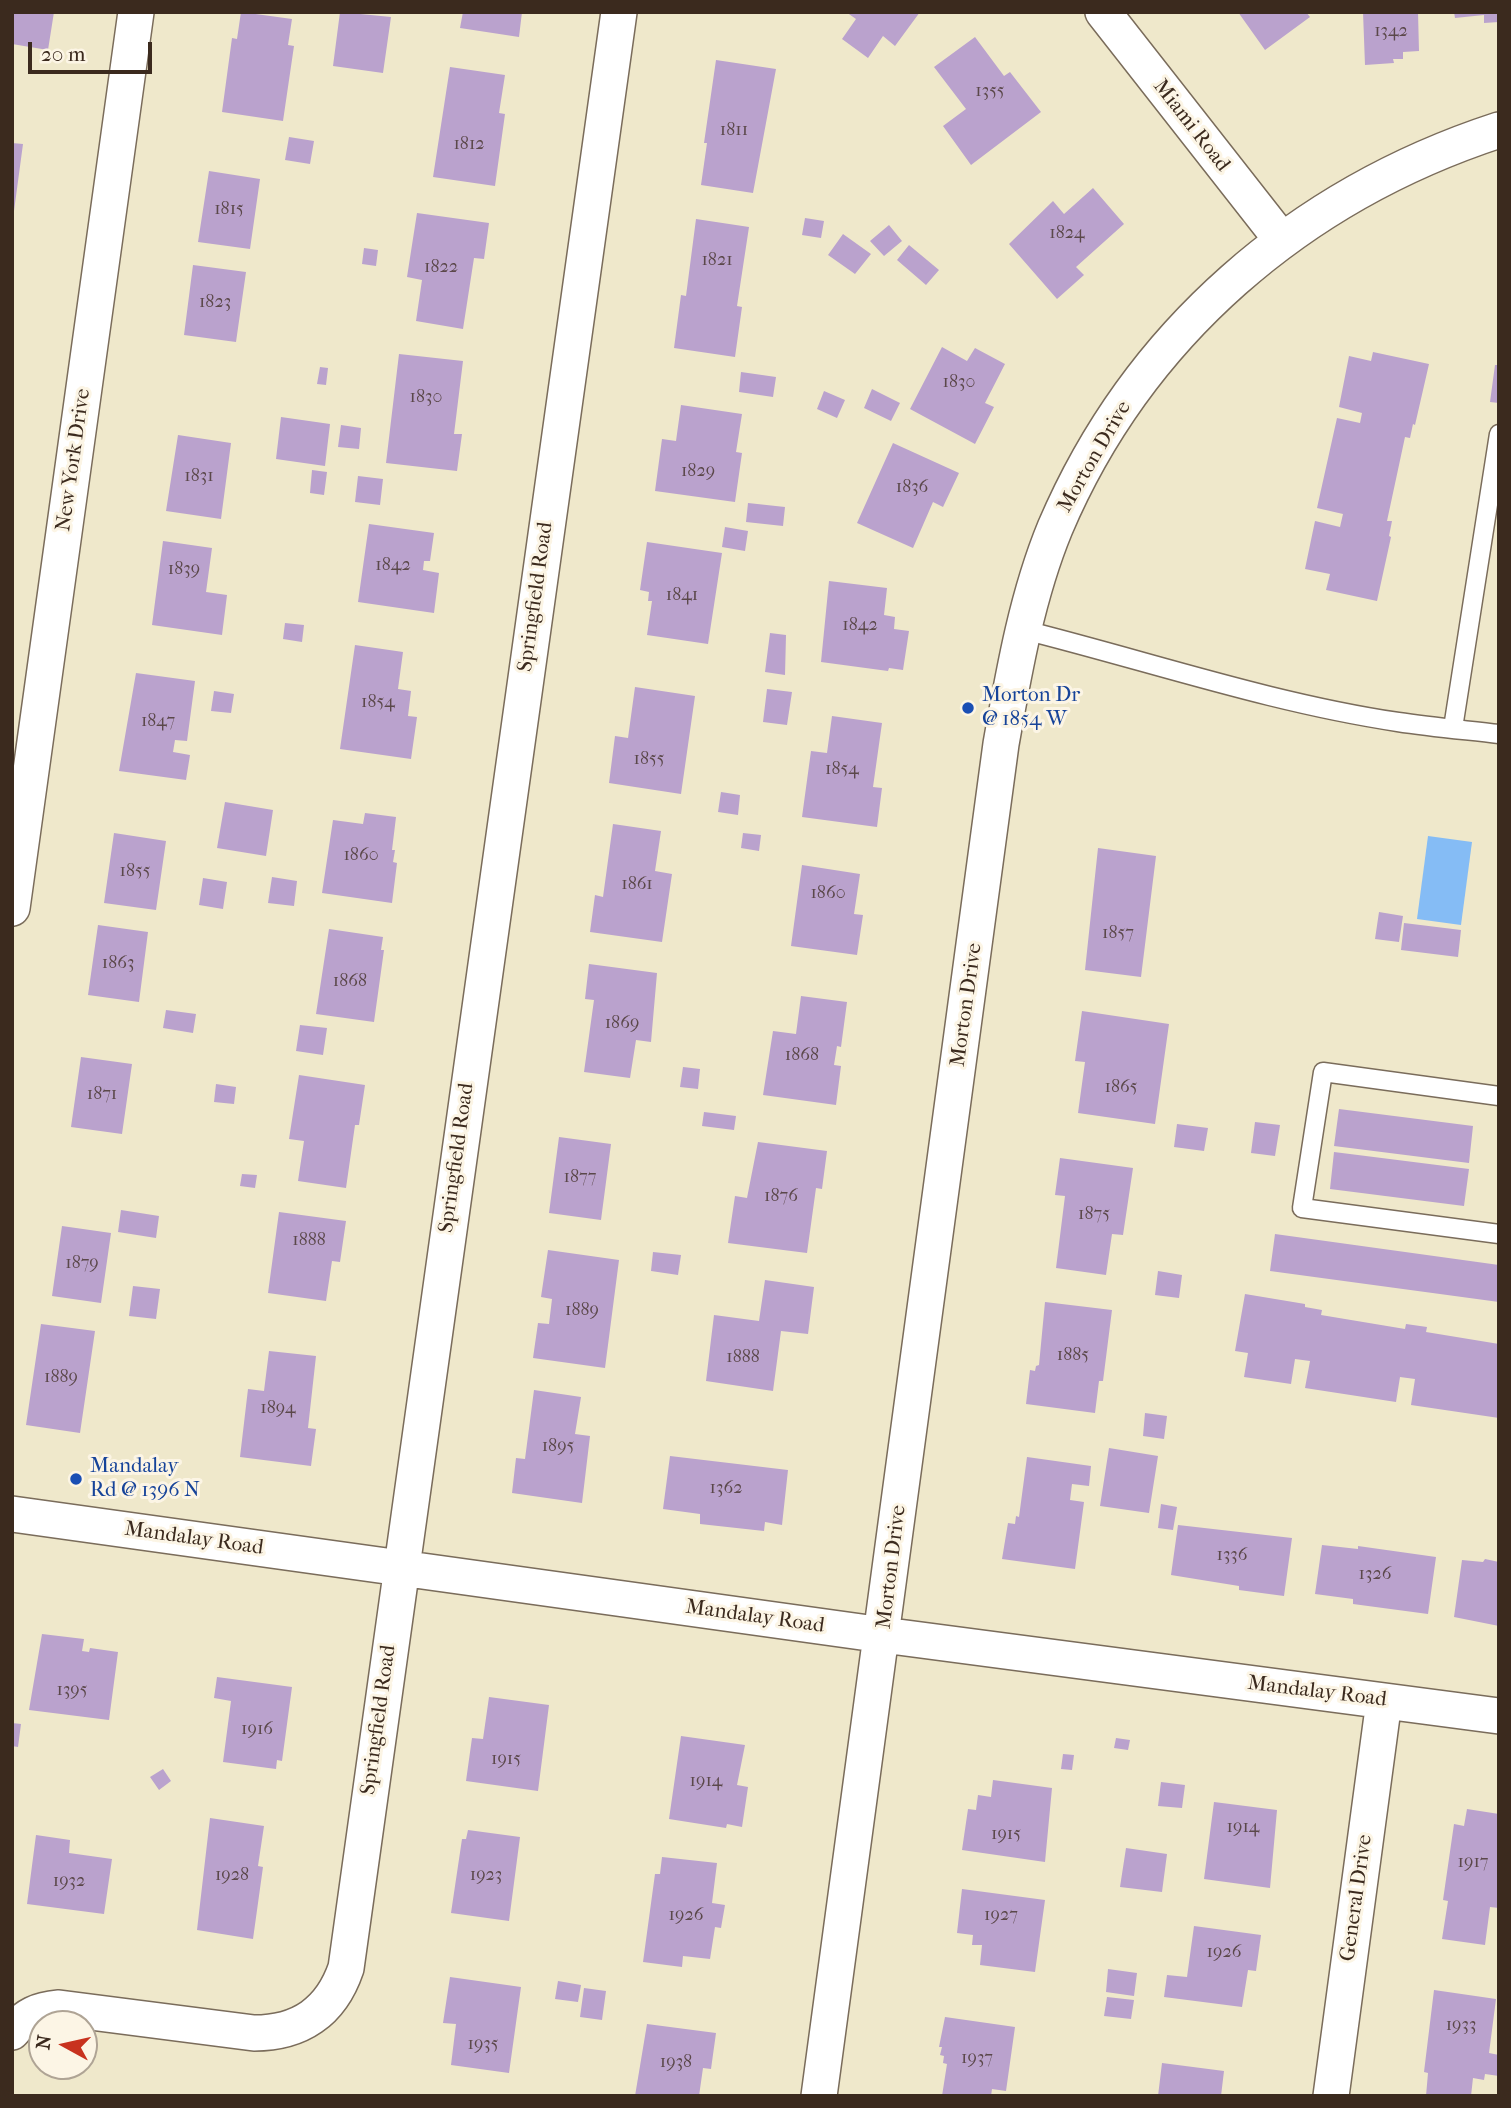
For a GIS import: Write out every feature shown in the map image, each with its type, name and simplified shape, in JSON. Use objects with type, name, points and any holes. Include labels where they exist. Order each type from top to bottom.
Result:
[{"type":"street","name":"New York Drive","points":[[12,908],[136,12]]},
{"type":"street","name":"Springfield Road","points":[[25,2021],[81,2009],[254,2033],[277,2033],[299,2026],[317,2015],[330,2001],[346,1968],[399,1568],[619,12]]},
{"type":"street","name":"Miami Road","points":[[1103,12],[1281,239]]},
{"type":"street","name":"Morton Drive","points":[[819,2096],[999,757],[1024,630],[1055,529],[1080,475],[1146,373],[1188,324],[1232,280],[1281,239],[1340,200],[1404,167],[1499,130]]},
{"type":"street","name":"Mandalay Road","points":[[12,1514],[883,1635],[1499,1716]]},
{"type":"street","name":"General Drive","points":[[1331,2096],[1384,1700]]},
{"type":"lane","points":[[1453,728],[1499,434]]},
{"type":"lane","points":[[1024,630],[1206,679],[1337,709],[1397,722],[1499,734]]},
{"type":"lane","points":[[1499,1096],[1323,1072],[1302,1208],[1499,1234]]},
{"type":"water","points":[[1428,836],[1472,842],[1461,925],[1417,919]]},
{"type":"building","points":[[12,12],[54,12],[48,50],[12,44]]},
{"type":"building","points":[[241,12],[292,19],[288,45],[294,46],[283,121],[222,112],[232,38],[237,39]]},
{"type":"building","points":[[340,12],[391,17],[383,73],[333,66]]},
{"type":"building","points":[[463,12],[522,12],[519,37],[460,28]]},
{"type":"building","points":[[846,12],[920,12],[895,46],[883,36],[868,58],[842,39],[856,19]]},
{"type":"building","points":[[1238,12],[1306,12],[1310,17],[1265,50]]},
{"type":"building","points":[[1363,12],[1418,12],[1419,51],[1403,52],[1403,59],[1393,59],[1394,63],[1365,65]]},
{"type":"building","points":[[1454,12],[1499,12],[1499,22],[1484,23],[1484,15],[1455,18]]},
{"type":"building","points":[[975,37],[1004,76],[1010,72],[1041,112],[971,165],[943,126],[966,109],[934,67]]},
{"type":"building","points":[[716,60],[776,69],[753,193],[701,185]]},
{"type":"building","points":[[450,67],[505,75],[499,113],[505,114],[495,186],[433,177]]},
{"type":"building","points":[[289,137],[314,141],[310,164],[285,160]]},
{"type":"building","points":[[12,143],[23,144],[14,211],[12,211]]},
{"type":"building","points":[[209,171],[260,179],[250,249],[198,242]]},
{"type":"building","points":[[1093,188],[1124,224],[1076,267],[1084,275],[1057,299],[1009,244],[1053,201],[1064,214]]},
{"type":"building","points":[[417,213],[489,223],[484,259],[474,258],[463,329],[416,321],[422,280],[407,277]]},
{"type":"building","points":[[805,218],[824,221],[821,238],[802,235]]},
{"type":"building","points":[[696,219],[749,227],[737,306],[742,307],[735,357],[674,348],[681,295],[686,296]]},
{"type":"building","points":[[889,225],[902,241],[884,256],[870,241]]},
{"type":"building","points":[[843,234],[871,254],[855,274],[828,255]]},
{"type":"building","points":[[909,245],[939,270],[926,285],[897,260]]},
{"type":"building","points":[[364,248],[378,250],[376,266],[362,264]]},
{"type":"building","points":[[193,265],[246,272],[236,342],[184,335]]},
{"type":"building","points":[[942,347],[967,361],[975,348],[1005,364],[985,403],[994,407],[975,444],[910,409]]},
{"type":"building","points":[[1373,352],[1429,364],[1415,425],[1413,424],[1410,438],[1405,437],[1387,521],[1392,521],[1391,537],[1377,601],[1326,590],[1330,574],[1305,569],[1315,521],[1340,527],[1343,514],[1317,508],[1337,418],[1360,423],[1362,413],[1339,407],[1349,356],[1371,361]]},
{"type":"building","points":[[399,354],[463,361],[454,434],[462,434],[457,471],[386,463]]},
{"type":"building","points":[[1495,365],[1499,365],[1499,403],[1490,402]]},
{"type":"building","points":[[320,367],[328,368],[326,385],[317,384]]},
{"type":"building","points":[[741,372],[776,377],[773,397],[739,392]]},
{"type":"building","points":[[872,389],[900,403],[891,421],[864,408]]},
{"type":"building","points":[[824,391],[845,400],[837,418],[817,409]]},
{"type":"building","points":[[681,405],[742,414],[736,452],[742,453],[735,502],[655,491],[662,439],[676,441]]},
{"type":"building","points":[[281,417],[330,424],[325,466],[276,459]]},
{"type":"building","points":[[341,425],[361,428],[359,449],[338,447]]},
{"type":"building","points":[[178,435],[231,443],[221,519],[166,511]]},
{"type":"building","points":[[893,443],[959,473],[943,507],[933,502],[913,548],[857,523]]},
{"type":"building","points":[[312,470],[327,472],[324,495],[310,493]]},
{"type":"building","points":[[358,476],[383,479],[380,505],[355,502]]},
{"type":"building","points":[[748,503],[785,507],[783,526],[746,522]]},
{"type":"building","points":[[369,524],[434,533],[430,561],[424,561],[423,570],[439,573],[434,613],[358,602]]},
{"type":"building","points":[[725,527],[748,531],[745,551],[722,547]]},
{"type":"building","points":[[163,541],[212,548],[206,592],[227,595],[222,635],[152,625]]},
{"type":"building","points":[[647,542],[722,553],[708,644],[647,635],[652,601],[648,601],[649,592],[640,590]]},
{"type":"building","points":[[829,581],[887,588],[884,615],[895,617],[894,629],[909,631],[903,670],[889,668],[888,671],[821,662]]},
{"type":"building","points":[[285,623],[304,625],[302,642],[283,639]]},
{"type":"building","points":[[770,633],[786,635],[785,675],[765,672]]},
{"type":"building","points":[[355,645],[403,652],[398,689],[411,691],[408,716],[417,717],[411,759],[340,749]]},
{"type":"building","points":[[136,673],[195,681],[187,741],[175,740],[173,752],[190,755],[186,780],[119,771]]},
{"type":"building","points":[[635,687],[695,696],[681,794],[609,783],[615,736],[628,738]]},
{"type":"building","points":[[767,689],[792,692],[787,725],[763,722]]},
{"type":"building","points":[[214,691],[234,694],[231,713],[211,711]]},
{"type":"building","points":[[832,716],[882,723],[873,787],[882,788],[877,827],[802,817],[811,751],[827,753]]},
{"type":"building","points":[[721,792],[740,795],[738,815],[718,812]]},
{"type":"building","points":[[225,802],[273,810],[266,856],[217,848]]},
{"type":"building","points":[[365,813],[396,817],[392,850],[395,850],[393,862],[397,863],[392,903],[322,893],[333,820],[363,824]]},
{"type":"building","points":[[613,824],[661,831],[655,871],[672,874],[662,942],[590,932],[595,895],[603,897]]},
{"type":"building","points":[[114,833],[166,841],[156,910],[104,903]]},
{"type":"building","points":[[743,833],[761,835],[759,851],[741,848]]},
{"type":"building","points":[[1098,848],[1156,856],[1141,977],[1085,970]]},
{"type":"building","points":[[802,865],[860,874],[854,914],[863,915],[857,955],[791,946]]},
{"type":"building","points":[[272,877],[297,881],[294,906],[268,903]]},
{"type":"building","points":[[203,878],[227,882],[223,909],[199,905]]},
{"type":"building","points":[[1379,912],[1403,916],[1399,942],[1375,939]]},
{"type":"building","points":[[1404,923],[1461,930],[1458,957],[1401,950]]},
{"type":"building","points":[[98,925],[148,932],[139,1002],[88,995]]},
{"type":"building","points":[[329,929],[383,937],[381,950],[384,950],[374,1022],[316,1014]]},
{"type":"building","points":[[589,964],[657,973],[651,1042],[636,1040],[630,1078],[584,1072],[594,1000],[585,999]]},
{"type":"building","points":[[801,996],[847,1002],[841,1047],[837,1046],[834,1065],[841,1066],[836,1105],[763,1095],[773,1031],[796,1034]]},
{"type":"building","points":[[166,1010],[196,1014],[193,1033],[163,1028]]},
{"type":"building","points":[[1082,1011],[1169,1024],[1155,1124],[1078,1113],[1085,1062],[1075,1061]]},
{"type":"building","points":[[300,1025],[327,1028],[323,1055],[296,1051]]},
{"type":"building","points":[[81,1057],[132,1064],[122,1134],[71,1127]]},
{"type":"building","points":[[683,1067],[700,1069],[698,1089],[680,1087]]},
{"type":"building","points":[[299,1075],[365,1085],[359,1125],[355,1125],[346,1188],[298,1181],[304,1141],[289,1139]]},
{"type":"building","points":[[216,1084],[236,1087],[234,1104],[214,1102]]},
{"type":"building","points":[[1339,1109],[1473,1126],[1469,1163],[1334,1146]]},
{"type":"building","points":[[704,1112],[736,1116],[734,1130],[702,1126]]},
{"type":"building","points":[[1255,1122],[1280,1125],[1275,1156],[1251,1153]]},
{"type":"building","points":[[1177,1124],[1208,1128],[1204,1151],[1174,1147]]},
{"type":"building","points":[[559,1137],[611,1144],[601,1220],[549,1213]]},
{"type":"building","points":[[758,1142],[827,1151],[822,1189],[816,1188],[807,1253],[728,1243],[735,1196],[747,1198]]},
{"type":"building","points":[[1334,1152],[1469,1169],[1464,1206],[1330,1189]]},
{"type":"building","points":[[1060,1158],[1133,1168],[1123,1235],[1112,1234],[1106,1275],[1056,1268],[1065,1196],[1055,1195]]},
{"type":"building","points":[[242,1174],[257,1175],[255,1188],[240,1186]]},
{"type":"building","points":[[121,1210],[159,1216],[156,1238],[118,1232]]},
{"type":"building","points":[[279,1212],[346,1221],[340,1262],[332,1261],[326,1301],[268,1293]]},
{"type":"building","points":[[62,1226],[111,1233],[101,1303],[52,1296]]},
{"type":"building","points":[[1275,1234],[1499,1265],[1499,1302],[1270,1271]]},
{"type":"building","points":[[548,1250],[619,1260],[605,1368],[533,1358],[538,1323],[549,1324],[552,1299],[541,1297]]},
{"type":"building","points":[[653,1252],[681,1255],[678,1275],[651,1271]]},
{"type":"building","points":[[1158,1271],[1182,1275],[1179,1298],[1155,1295]]},
{"type":"building","points":[[765,1280],[814,1287],[808,1334],[781,1331],[773,1391],[706,1381],[714,1315],[759,1321]]},
{"type":"building","points":[[133,1286],[160,1289],[156,1319],[129,1316]]},
{"type":"building","points":[[1245,1294],[1305,1304],[1305,1307],[1322,1310],[1321,1315],[1405,1329],[1406,1324],[1427,1327],[1426,1332],[1499,1344],[1499,1418],[1411,1405],[1415,1379],[1400,1377],[1396,1402],[1305,1388],[1310,1361],[1295,1359],[1291,1384],[1244,1377],[1248,1353],[1235,1351]]},
{"type":"building","points":[[1045,1302],[1112,1310],[1103,1381],[1099,1381],[1095,1413],[1026,1404],[1030,1370],[1035,1371],[1039,1365]]},
{"type":"building","points":[[41,1324],[95,1331],[80,1433],[26,1425]]},
{"type":"building","points":[[269,1351],[316,1356],[308,1428],[316,1429],[311,1466],[240,1457],[248,1389],[264,1391]]},
{"type":"building","points":[[534,1390],[581,1397],[575,1434],[590,1436],[582,1503],[512,1493],[516,1458],[525,1459]]},
{"type":"building","points":[[1145,1413],[1167,1416],[1164,1439],[1143,1436]]},
{"type":"building","points":[[1109,1448],[1158,1456],[1149,1513],[1100,1506]]},
{"type":"building","points":[[670,1456],[788,1470],[782,1525],[765,1522],[764,1531],[700,1524],[700,1514],[663,1509]]},
{"type":"building","points":[[1027,1457],[1091,1466],[1089,1486],[1072,1484],[1070,1500],[1084,1502],[1075,1569],[1002,1559],[1008,1523],[1015,1524],[1016,1516],[1019,1517]]},
{"type":"building","points":[[1161,1504],[1177,1507],[1173,1530],[1158,1528]]},
{"type":"building","points":[[1178,1525],[1292,1538],[1284,1596],[1239,1590],[1239,1586],[1171,1575]]},
{"type":"building","points":[[1322,1545],[1358,1549],[1358,1546],[1436,1557],[1428,1614],[1353,1604],[1353,1599],[1315,1594]]},
{"type":"building","points":[[1485,1559],[1499,1562],[1499,1626],[1454,1617],[1462,1560],[1483,1562]]},
{"type":"building","points":[[42,1634],[84,1639],[82,1651],[89,1652],[90,1648],[118,1652],[109,1720],[29,1710]]},
{"type":"building","points":[[217,1677],[292,1687],[282,1761],[277,1760],[276,1769],[223,1762],[231,1701],[214,1698]]},
{"type":"building","points":[[489,1697],[549,1705],[538,1791],[466,1781],[472,1738],[483,1739]]},
{"type":"building","points":[[12,1723],[21,1724],[18,1747],[12,1746]]},
{"type":"building","points":[[681,1736],[745,1745],[737,1785],[748,1787],[742,1827],[727,1824],[726,1828],[669,1819]]},
{"type":"building","points":[[1116,1738],[1130,1740],[1128,1750],[1114,1748]]},
{"type":"building","points":[[1063,1754],[1074,1755],[1072,1770],[1061,1769]]},
{"type":"building","points":[[163,1769],[171,1781],[159,1790],[150,1777]]},
{"type":"building","points":[[993,1780],[1052,1788],[1045,1862],[962,1850],[968,1809],[976,1810],[978,1795],[991,1797]]},
{"type":"building","points":[[1161,1782],[1185,1785],[1182,1808],[1158,1806]]},
{"type":"building","points":[[1214,1802],[1277,1810],[1270,1888],[1204,1879]]},
{"type":"building","points":[[1467,1809],[1499,1814],[1499,1908],[1490,1907],[1485,1945],[1442,1939],[1448,1901],[1443,1900],[1454,1824],[1464,1826]]},
{"type":"building","points":[[210,1818],[264,1826],[258,1866],[263,1867],[253,1939],[197,1930]]},
{"type":"building","points":[[468,1830],[520,1837],[509,1921],[451,1913],[462,1839],[466,1839]]},
{"type":"building","points":[[36,1835],[70,1840],[69,1853],[112,1859],[104,1914],[27,1904]]},
{"type":"building","points":[[1126,1848],[1167,1854],[1162,1892],[1120,1887]]},
{"type":"building","points":[[662,1857],[717,1863],[712,1903],[725,1905],[721,1928],[715,1927],[710,1959],[683,1956],[682,1967],[643,1962],[655,1874],[660,1874]]},
{"type":"building","points":[[962,1889],[1045,1900],[1035,1972],[980,1965],[982,1945],[972,1945],[973,1935],[957,1933]]},
{"type":"building","points":[[1194,1926],[1261,1935],[1256,1971],[1248,1970],[1242,2007],[1164,1997],[1167,1975],[1187,1977]]},
{"type":"building","points":[[1108,1969],[1137,1973],[1134,1996],[1106,1992]]},
{"type":"building","points":[[450,1977],[521,1987],[509,2073],[451,2065],[456,2024],[443,2023]]},
{"type":"building","points":[[558,1981],[581,1985],[578,2002],[555,1999]]},
{"type":"building","points":[[584,1988],[606,1991],[602,2020],[580,2017]]},
{"type":"building","points":[[1434,1990],[1496,1999],[1489,2053],[1499,2055],[1499,2076],[1485,2074],[1484,2080],[1473,2078],[1471,2096],[1426,2096],[1428,2073],[1424,2072]]},
{"type":"building","points":[[1107,1997],[1134,2000],[1131,2019],[1104,2016]]},
{"type":"building","points":[[945,2017],[1015,2027],[1006,2091],[992,2089],[991,2096],[942,2096],[947,2064],[943,2063],[944,2056],[940,2055],[942,2047],[939,2047]]},
{"type":"building","points":[[647,2024],[716,2033],[711,2069],[703,2068],[699,2096],[635,2096]]},
{"type":"building","points":[[1162,2063],[1224,2071],[1221,2096],[1158,2096]]},
{"type":"place","name":"Morton Dr @ 1854 W","points":[[968,708]]},
{"type":"place","name":"Mandalay Rd @ 1396 N","points":[[76,1479]]}]
